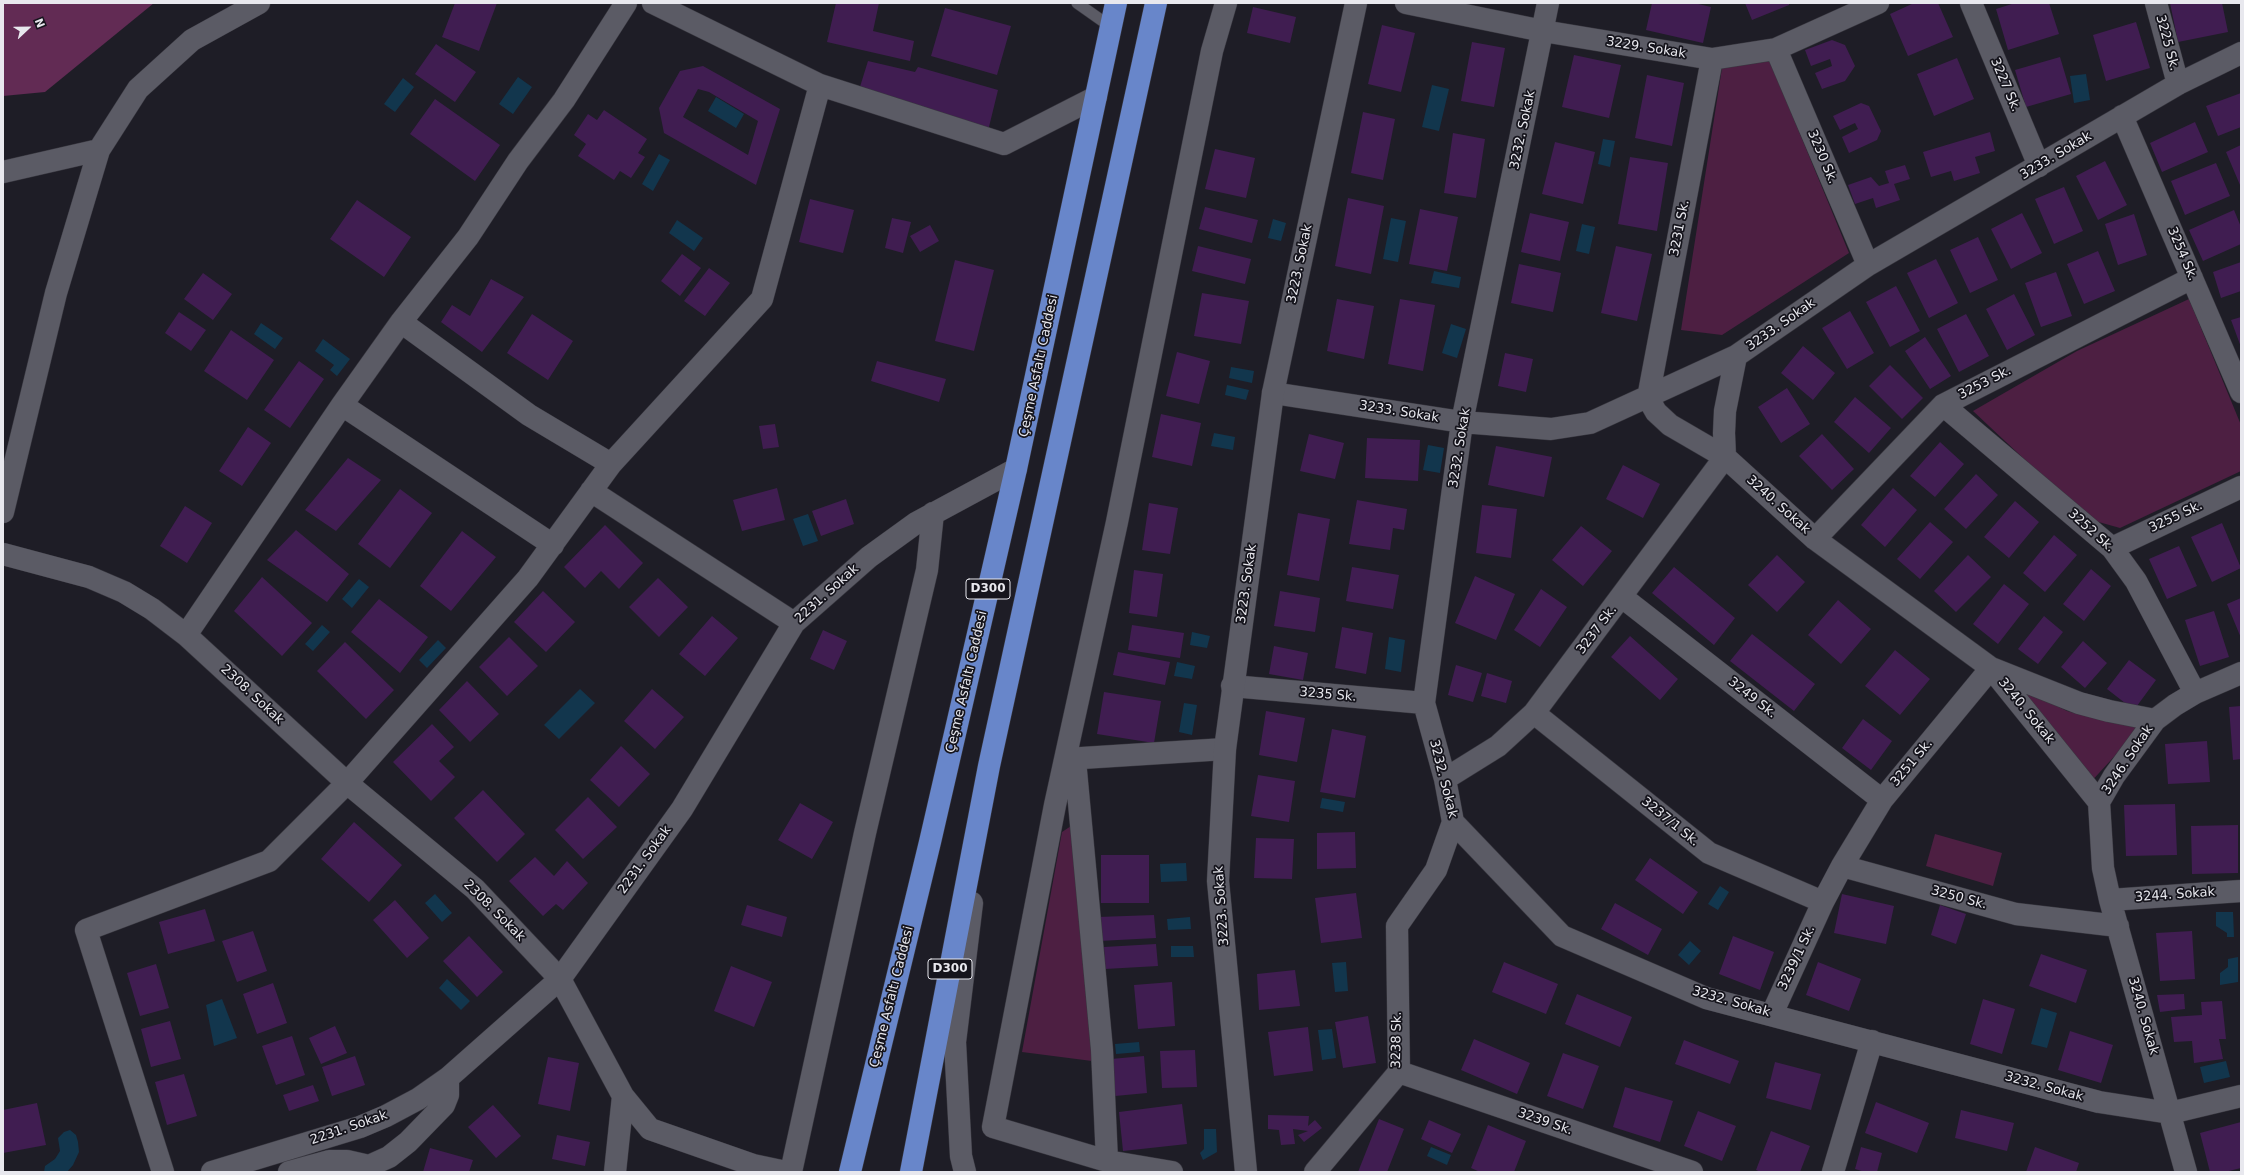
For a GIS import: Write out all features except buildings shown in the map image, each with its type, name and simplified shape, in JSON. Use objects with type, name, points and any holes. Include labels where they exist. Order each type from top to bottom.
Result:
[{"type":"highway","name":"Çeşme Asfaltı Caddesi","points":[[850,1172],[930,842],[1016,469],[1116,3]]},
{"type":"highway","name":"D300","points":[[911,1172],[989,766],[1156,3]]},
{"type":"street","points":[[3,512],[56,293],[99,150],[138,89],[192,40],[259,3]]},
{"type":"street","points":[[186,635],[342,405],[401,322],[468,238],[518,161],[564,100],[626,3]]},
{"type":"street","points":[[653,3],[820,85],[1004,144],[1096,97]]},
{"type":"street","points":[[1172,1172],[1107,1161],[993,1127],[1054,805],[1070,760],[1212,50],[1226,3]]},
{"type":"street","name":"3223. Sokak","points":[[1246,1172],[1218,880],[1225,749],[1232,686],[1273,393],[1356,3]]},
{"type":"street","name":"3229. Sokak","points":[[1406,3],[1543,31],[1712,59],[1776,49],[1878,3]]},
{"type":"street","name":"3232. Sokak","points":[[1548,3],[1462,422],[1424,703],[1444,779],[1453,822],[1562,936],[1706,998],[1772,1014],[2100,1102],[2170,1113]]},
{"type":"street","name":"3227 Sk.","points":[[1971,3],[2040,166]]},
{"type":"street","name":"3225 Sk.","points":[[2156,3],[2178,84]]},
{"type":"street","name":"3230 Sk.","points":[[1776,49],[1868,264]]},
{"type":"street","name":"3233. Sokak","points":[[1273,393],[1462,422],[1551,429],[1569,428],[1610,416],[1736,356],[1868,264],[2040,166],[2178,84],[2241,53]]},
{"type":"street","name":"3231 Sk.","points":[[1648,398],[1712,59]]},
{"type":"street","points":[[163,1172],[86,930],[269,861],[347,783],[528,578],[611,464],[762,299],[820,85]]},
{"type":"street","name":"3254 Sk.","points":[[2122,116],[2241,392]]},
{"type":"street","points":[[3,172],[99,150]]},
{"type":"street","name":"3253 Sk.","points":[[1815,539],[1942,404],[2192,278]]},
{"type":"street","points":[[401,322],[529,415],[611,464]]},
{"type":"street","points":[[1725,457],[1724,433],[1726,411],[1736,356]]},
{"type":"street","name":"3240. Sokak","points":[[1648,398],[1656,412],[1670,425],[1725,457],[1815,539],[1991,668],[2099,802],[2103,868],[2110,900],[2186,1172]]},
{"type":"street","name":"3252 Sk.","points":[[1942,404],[2112,548],[2136,581],[2195,693]]},
{"type":"street","points":[[342,405],[552,545]]},
{"type":"street","name":"3237 Sk.","points":[[1444,779],[1498,746],[1534,713],[1725,457]]},
{"type":"street","name":"2231. Sokak","points":[[212,1172],[360,1126],[386,1116],[418,1099],[448,1078],[560,979],[682,809],[794,623],[869,557],[916,523],[1016,469]]},
{"type":"street","name":"3255 Sk.","points":[[2112,548],[2241,487]]},
{"type":"street","points":[[592,491],[794,623]]},
{"type":"street","points":[[790,1172],[865,832],[927,570],[933,513]]},
{"type":"street","name":"2308. Sokak","points":[[3,554],[89,577],[130,596],[152,609],[186,635],[347,783],[475,889],[560,979],[623,1096],[650,1129],[753,1165],[786,1172]]},
{"type":"street","name":"3249 Sk.","points":[[1622,597],[1882,800]]},
{"type":"street","points":[[1991,668],[2079,703],[2109,711],[2155,720]]},
{"type":"street","name":"3251 Sk.","points":[[1842,866],[1882,800],[1991,668]]},
{"type":"street","name":"3246. Sokak","points":[[2099,802],[2118,770],[2155,720],[2175,704],[2195,693],[2241,674]]},
{"type":"street","name":"3235 Sk.","points":[[1232,686],[1424,703]]},
{"type":"street","name":"3237/1 Sk.","points":[[1534,713],[1709,853],[1823,902]]},
{"type":"street","points":[[1070,760],[1225,749]]},
{"type":"street","points":[[1070,760],[1102,1050],[1107,1161]]},
{"type":"street","points":[[965,1172],[961,1156],[955,1042],[989,766]]},
{"type":"street","name":"3238 Sk.","points":[[1315,1172],[1399,1072],[1397,926],[1436,870],[1453,822]]},
{"type":"street","points":[[1823,902],[1842,866]]},
{"type":"street","name":"3250 Sk.","points":[[1842,866],[2016,914],[2118,926]]},
{"type":"street","name":"3244. Sokak","points":[[2110,900],[2241,891]]},
{"type":"street","name":"3239/1 Sk.","points":[[1772,1014],[1823,902]]},
{"type":"street","points":[[1833,1172],[1872,1041]]},
{"type":"street","name":"3239 Sk.","points":[[1399,1072],[1692,1172]]},
{"type":"street","points":[[289,1172],[314,1164],[368,1169],[399,1150],[444,1105],[448,1095],[448,1078]]},
{"type":"street","points":[[614,1172],[623,1096]]},
{"type":"street","points":[[2170,1113],[2241,1096]]},
{"type":"lane","points":[[1077,3],[1111,27]]},
{"type":"shaded area","points":[[3,3],[154,3],[45,92],[3,96]]},
{"type":"shaded area","points":[[1770,61],[1849,253],[1722,335],[1681,330],[1722,68]]},
{"type":"shaded area","points":[[2189,299],[2241,425],[2241,471],[2120,528],[2088,519],[1973,411],[2077,351]]},
{"type":"shaded area","points":[[2007,681],[2067,711],[2105,721],[2145,723],[2088,785]]},
{"type":"shaded area","points":[[1071,826],[1092,1061],[1022,1052],[1062,832]]},
{"type":"shaded area","points":[[1935,834],[2002,853],[1993,886],[1926,866]]},
{"type":"water","points":[[2086,74],[2090,100],[2074,103],[2070,76]]},
{"type":"water","points":[[518,77],[532,87],[513,114],[499,104]]},
{"type":"water","points":[[403,78],[414,87],[395,112],[384,104]]},
{"type":"water","points":[[1432,85],[1449,89],[1439,131],[1422,127]]},
{"type":"water","points":[[716,97],[744,114],[736,128],[708,111]]},
{"type":"water","points":[[1603,139],[1615,141],[1610,167],[1598,164]]},
{"type":"water","points":[[659,154],[670,160],[653,191],[642,184]]},
{"type":"water","points":[[1391,218],[1406,221],[1398,262],[1383,259]]},
{"type":"water","points":[[1273,219],[1286,223],[1281,241],[1268,238]]},
{"type":"water","points":[[677,220],[703,238],[694,251],[669,233]]},
{"type":"water","points":[[1582,224],[1595,227],[1589,254],[1576,251]]},
{"type":"water","points":[[1434,271],[1461,277],[1459,288],[1431,283]]},
{"type":"water","points":[[261,323],[283,338],[275,349],[254,334]]},
{"type":"water","points":[[1451,324],[1466,329],[1457,358],[1442,353]]},
{"type":"water","points":[[323,339],[350,359],[337,376],[330,370],[334,365],[315,351]]},
{"type":"water","points":[[1231,367],[1254,371],[1252,383],[1229,378]]},
{"type":"water","points":[[1227,385],[1249,390],[1246,400],[1225,395]]},
{"type":"water","points":[[1214,433],[1235,437],[1233,450],[1211,446]]},
{"type":"water","points":[[1428,445],[1444,448],[1440,473],[1423,470]]},
{"type":"water","points":[[808,514],[818,541],[803,546],[793,519]]},
{"type":"water","points":[[359,579],[369,587],[352,608],[342,599]]},
{"type":"water","points":[[322,625],[330,632],[313,651],[305,644]]},
{"type":"water","points":[[1192,632],[1210,636],[1207,648],[1190,645]]},
{"type":"water","points":[[1389,637],[1405,640],[1401,672],[1385,669]]},
{"type":"water","points":[[438,640],[446,648],[427,668],[419,660]]},
{"type":"water","points":[[1177,662],[1195,666],[1192,679],[1174,676]]},
{"type":"water","points":[[580,689],[595,703],[559,739],[544,725]]},
{"type":"water","points":[[1184,703],[1197,705],[1192,735],[1179,732]]},
{"type":"water","points":[[1322,798],[1345,802],[1343,812],[1320,808]]},
{"type":"water","points":[[1186,863],[1187,881],[1161,882],[1160,864]]},
{"type":"water","points":[[1720,886],[1729,892],[1718,910],[1708,904]]},
{"type":"water","points":[[435,894],[452,913],[442,922],[425,903]]},
{"type":"water","points":[[2216,912],[2233,912],[2234,937],[2227,937],[2227,933],[2216,926]]},
{"type":"water","points":[[1190,917],[1191,929],[1168,930],[1167,919]]},
{"type":"water","points":[[1690,941],[1701,951],[1689,965],[1678,955]]},
{"type":"water","points":[[1171,946],[1193,946],[1194,957],[1171,957]]},
{"type":"water","points":[[2238,957],[2238,982],[2220,985],[2220,973],[2228,967],[2228,959]]},
{"type":"water","points":[[1346,962],[1348,991],[1335,992],[1332,963]]},
{"type":"water","points":[[447,979],[470,1001],[461,1010],[439,988]]},
{"type":"water","points":[[222,999],[237,1038],[214,1046],[206,1005]]},
{"type":"water","points":[[2041,1008],[2057,1013],[2047,1048],[2031,1044]]},
{"type":"water","points":[[1332,1029],[1336,1058],[1322,1060],[1318,1030]]},
{"type":"water","points":[[1139,1042],[1140,1052],[1116,1054],[1115,1044]]},
{"type":"water","points":[[2226,1061],[2230,1077],[2204,1083],[2200,1067]]},
{"type":"water","points":[[1204,1129],[1216,1129],[1217,1152],[1203,1160],[1200,1153],[1204,1149]]},
{"type":"water","points":[[70,1130],[76,1135],[79,1152],[73,1165],[67,1172],[44,1172],[45,1166],[55,1159],[60,1151],[58,1138],[64,1132]]},
{"type":"water","points":[[1431,1147],[1451,1155],[1447,1165],[1427,1156]]}]
